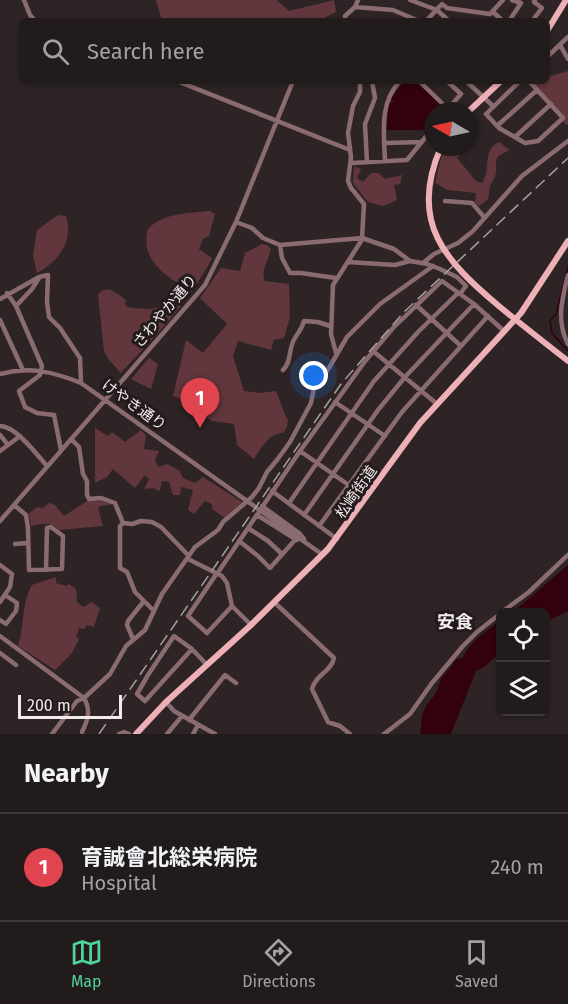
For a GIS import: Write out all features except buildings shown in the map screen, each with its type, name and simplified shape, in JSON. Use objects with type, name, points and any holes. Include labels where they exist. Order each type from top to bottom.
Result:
[{"type":"main road","points":[[550,26],[566,0]]},
{"type":"main road","points":[[478,102],[498,84]]},
{"type":"main road","points":[[438,156],[430,182],[430,212],[436,234],[446,256],[478,289],[568,361]]},
{"type":"main road","name":"松崎街道","points":[[136,734],[166,702],[251,625],[337,539],[411,435],[534,296],[568,241]]},
{"type":"street","points":[[24,0],[32,18]]},
{"type":"street","points":[[345,18],[358,0]]},
{"type":"street","points":[[385,9],[386,0]]},
{"type":"street","points":[[410,0],[437,10],[445,18]]},
{"type":"street","points":[[493,12],[503,0]]},
{"type":"street","points":[[511,18],[521,3],[512,0]]},
{"type":"street","points":[[534,18],[542,8],[534,2],[535,0]]},
{"type":"street","points":[[429,18],[442,4],[447,8],[476,13],[493,12],[500,18]]},
{"type":"street","points":[[355,7],[385,9],[413,18]]},
{"type":"street","points":[[475,18],[476,13]]},
{"type":"street","points":[[550,54],[568,37]]},
{"type":"street","points":[[560,45],[568,58]]},
{"type":"street","points":[[191,84],[350,150]]},
{"type":"street","name":"さわやか通り","points":[[0,521],[2,514],[14,505],[205,285],[236,222],[292,84]]},
{"type":"street","points":[[336,353],[330,326],[332,293],[336,278],[362,238],[364,204],[349,184],[351,163],[348,133],[353,106],[360,92],[360,84]]},
{"type":"street","points":[[367,162],[365,124],[375,98],[373,84]]},
{"type":"street","points":[[422,84],[439,102]]},
{"type":"street","points":[[450,84],[461,94],[454,102]]},
{"type":"street","points":[[469,84],[493,106]]},
{"type":"street","points":[[517,84],[486,114],[497,126],[525,143],[538,141],[563,118],[532,84]]},
{"type":"street","points":[[385,161],[384,117],[387,101],[396,86]]},
{"type":"street","points":[[497,126],[537,90]]},
{"type":"street","points":[[375,98],[387,101]]},
{"type":"street","points":[[515,137],[551,104]]},
{"type":"street","points":[[351,163],[409,160],[424,139]]},
{"type":"street","points":[[423,263],[434,254],[458,243],[473,231],[522,176],[568,141]]},
{"type":"street","points":[[384,142],[422,142]]},
{"type":"street","points":[[445,201],[472,203],[484,217]]},
{"type":"street","points":[[236,222],[252,228],[263,237],[280,245],[362,238],[394,249],[410,261]]},
{"type":"street","points":[[280,245],[282,258],[290,273],[336,278]]},
{"type":"street","points":[[289,503],[351,413],[389,364],[466,286],[457,277],[423,263],[410,261],[394,265],[348,262]]},
{"type":"street","points":[[52,734],[77,701],[84,698],[110,674],[126,646],[145,630],[162,594],[197,544],[218,530],[223,522],[259,489],[267,472],[290,442],[311,403],[314,388],[347,337],[380,303],[433,266]]},
{"type":"street","points":[[0,299],[39,277],[48,275],[46,302],[49,317],[60,328],[80,358],[81,383]]},
{"type":"street","points":[[568,275],[560,314],[561,325],[568,344]]},
{"type":"street","points":[[16,306],[32,289],[39,277]]},
{"type":"street","points":[[232,606],[207,633],[188,616],[335,402],[373,351],[416,305],[442,281],[474,304],[504,331]]},
{"type":"street","points":[[8,293],[16,306],[42,370],[40,375],[19,391],[27,409],[54,415],[62,450]]},
{"type":"street","points":[[304,515],[368,424],[405,377],[474,304]]},
{"type":"street","points":[[416,305],[460,346]]},
{"type":"street","points":[[319,526],[421,390],[488,316]]},
{"type":"street","points":[[0,320],[23,370]]},
{"type":"street","points":[[283,370],[287,366],[295,337],[301,332],[304,321],[330,326]]},
{"type":"street","points":[[373,351],[437,404]]},
{"type":"street","name":"けやき通り","points":[[0,374],[23,370],[42,370],[81,383],[304,542]]},
{"type":"street","points":[[335,402],[385,436]]},
{"type":"street","points":[[0,426],[6,426],[20,436],[47,466]]},
{"type":"street","points":[[0,435],[8,445]]},
{"type":"street","points":[[0,451],[20,436]]},
{"type":"street","points":[[71,439],[79,447],[89,499],[101,498],[115,502],[123,523]]},
{"type":"street","points":[[300,452],[350,486]]},
{"type":"street","points":[[272,491],[337,539]]},
{"type":"street","points":[[14,505],[26,515],[29,570],[46,570],[62,569],[63,536],[51,527],[45,530],[46,570]]},
{"type":"street","points":[[262,506],[299,533],[304,542]]},
{"type":"street","points":[[257,515],[322,555]]},
{"type":"street","points":[[123,523],[152,522],[161,527],[188,557],[222,576],[227,583],[232,606],[251,625]]},
{"type":"street","points":[[123,523],[119,533],[120,568],[127,572],[135,592],[154,611]]},
{"type":"street","points":[[248,528],[268,541],[282,554]]},
{"type":"street","points":[[239,541],[270,568],[295,540]]},
{"type":"street","points":[[15,544],[28,543]]},
{"type":"street","points":[[508,608],[529,592],[568,555]]},
{"type":"street","points":[[0,602],[10,587],[12,574],[1,568]]},
{"type":"street","points":[[0,620],[6,624],[16,611],[17,603],[5,595]]},
{"type":"street","points":[[134,639],[127,625],[128,621],[144,601]]},
{"type":"street","points":[[274,602],[334,658],[332,664],[315,681],[312,689],[328,722],[340,726],[350,734]]},
{"type":"street","points":[[384,734],[405,719],[463,646],[496,617]]},
{"type":"street","points":[[0,636],[84,698],[89,711],[88,720],[81,733]]},
{"type":"street","points":[[192,649],[145,701],[137,694],[174,636],[192,649],[207,665]]},
{"type":"street","points":[[0,653],[16,665]]},
{"type":"street","points":[[189,720],[225,675],[236,683]]},
{"type":"street","points":[[166,702],[182,716],[214,734]]},
{"type":"street","points":[[167,734],[182,716]]},
{"type":"street","points":[[193,734],[198,725]]},
{"type":"street","points":[[119,734],[124,732],[129,734]]},
{"type":"shaded area","points":[[156,0],[277,0],[289,11],[334,0],[336,12],[324,18],[161,18]]},
{"type":"shaded area","points":[[568,71],[567,125],[562,121],[565,118],[535,85],[550,84],[550,76]]},
{"type":"shaded area","points":[[402,84],[419,84],[438,102],[424,102],[424,130],[387,130],[389,102],[394,102],[390,100]]},
{"type":"shaded area","points":[[499,142],[510,150],[497,158],[496,173],[488,198],[479,206],[475,202],[476,193],[448,190],[435,183],[442,156],[458,156],[457,158],[476,181],[482,183],[485,178],[488,155]]},
{"type":"shaded area","points":[[354,166],[361,169],[357,178],[363,182],[371,173],[378,173],[385,179],[402,175],[400,184],[394,185],[397,200],[383,206],[368,202],[353,183]]},
{"type":"shaded area","points":[[210,211],[215,214],[209,236],[203,239],[199,249],[212,258],[182,304],[121,373],[104,351],[98,294],[105,290],[112,291],[126,300],[127,307],[153,309],[163,305],[182,286],[154,263],[147,247],[148,229],[168,217]]},
{"type":"shaded area","points":[[58,215],[66,216],[68,234],[66,242],[52,263],[37,273],[33,256],[37,230]]},
{"type":"shaded area","points":[[262,244],[271,249],[264,269],[265,281],[289,284],[290,317],[284,338],[274,340],[271,350],[238,341],[233,356],[244,391],[260,393],[276,391],[288,420],[283,433],[269,439],[254,459],[237,445],[234,424],[212,421],[197,412],[192,403],[173,396],[186,340],[203,353],[227,324],[200,298],[221,268],[240,271],[245,253]]},
{"type":"shaded area","points":[[149,358],[158,364],[151,389],[131,379]]},
{"type":"shaded area","points":[[95,428],[108,436],[112,432],[125,442],[141,430],[146,435],[144,449],[159,451],[155,460],[158,467],[167,464],[180,471],[183,478],[195,483],[203,477],[242,502],[225,518],[212,509],[212,504],[205,501],[194,514],[188,510],[193,490],[181,487],[180,495],[173,495],[169,482],[162,481],[158,491],[154,488],[144,489],[149,479],[145,475],[135,488],[113,469],[107,477],[95,483]]},
{"type":"shaded area","points":[[87,501],[113,504],[98,507],[103,526],[59,530],[49,524],[31,526],[29,513],[37,507],[43,508],[49,503],[55,505],[64,516]]},
{"type":"shaded area","points":[[568,565],[568,611],[550,620],[550,608],[518,608]]},
{"type":"shaded area","points":[[56,577],[56,583],[66,586],[69,584],[76,589],[77,602],[83,607],[92,602],[100,608],[94,627],[87,625],[84,629],[79,628],[76,637],[79,639],[72,653],[55,670],[18,646],[26,599],[32,585]]},
{"type":"shaded area","points":[[496,624],[496,657],[476,671],[451,734],[420,734],[422,716],[436,693],[441,679],[457,659],[463,658],[473,642]]},
{"type":"waterway","points":[[568,267],[556,314],[550,321],[552,333],[568,351]]},
{"type":"railway","points":[[99,734],[341,384],[404,312],[568,158]]},
{"type":"place","name":"育誠會北総栄病院","points":[[200,428]]},
{"type":"district","name":"安食","points":[[455,622]]}]
